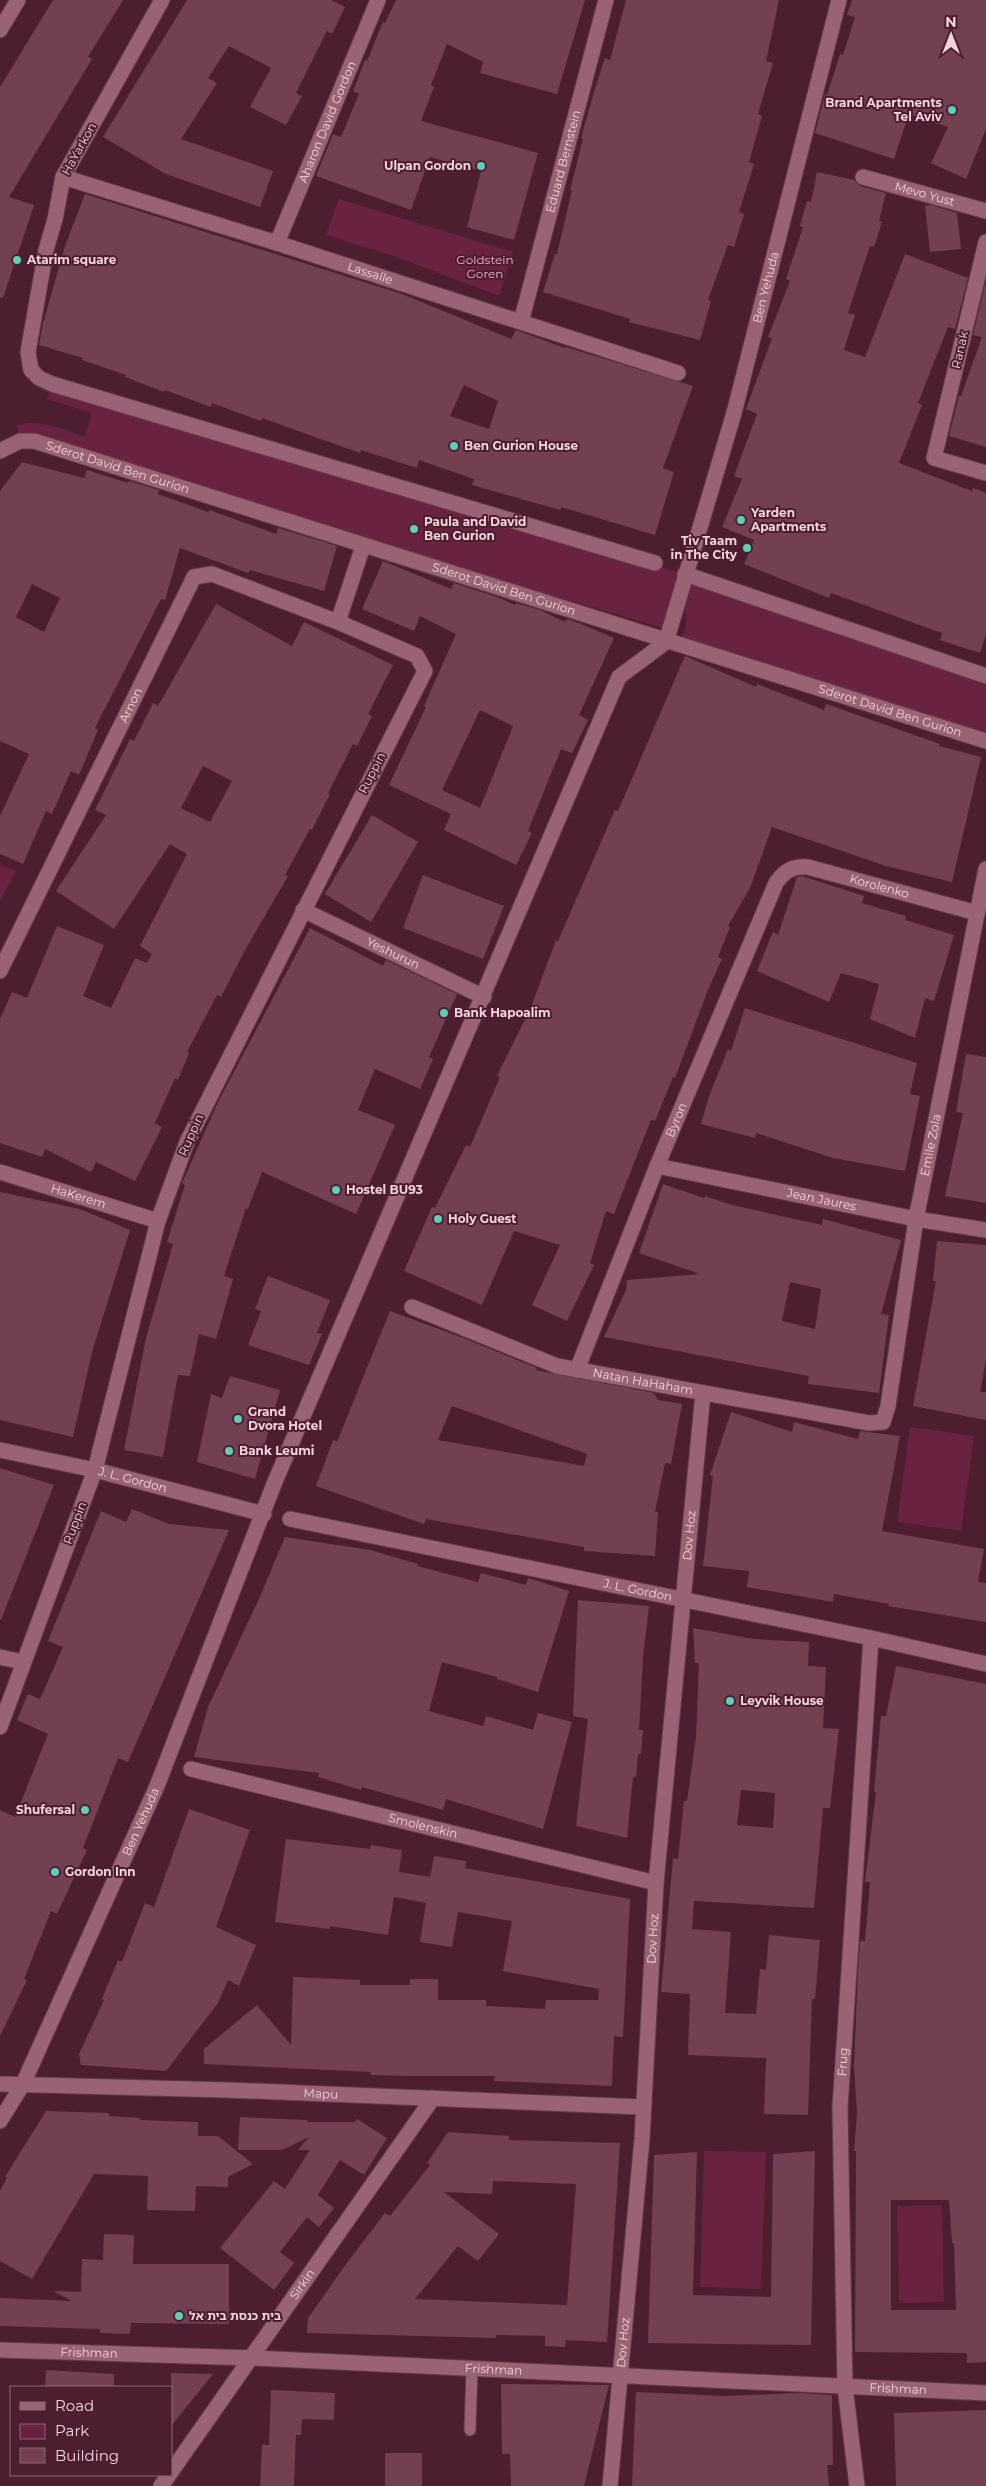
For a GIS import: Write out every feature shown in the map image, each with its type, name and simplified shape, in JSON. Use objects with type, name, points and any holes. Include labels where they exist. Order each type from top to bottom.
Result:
[{"type":"street","points":[[0,30],[18,0]]},
{"type":"street","name":"HaYarkon","points":[[162,0],[63,177],[35,306],[28,352],[31,370],[39,378],[61,386],[655,563]]},
{"type":"street","name":"Aharon David Gordon","points":[[277,243],[378,0]]},
{"type":"street","name":"Eduard Bernstein","points":[[521,322],[606,0]]},
{"type":"street","name":"Ben Yehuda","points":[[0,2120],[23,2084],[157,1786],[278,1474],[620,677],[666,642],[734,413],[839,0]]},
{"type":"street","name":"Lassalle","points":[[63,177],[277,243],[678,373]]},
{"type":"street","name":"Mevo Yust","points":[[863,177],[986,211]]},
{"type":"street","name":"Ranak","points":[[986,242],[934,458],[986,474]]},
{"type":"street","name":"Sderot David Ben Gurion","points":[[0,451],[20,442],[34,441],[666,642],[986,741]]},
{"type":"street","points":[[338,622],[363,546]]},
{"type":"street","name":"Arnon","points":[[0,971],[194,577],[212,574],[338,622]]},
{"type":"street","points":[[685,574],[986,676]]},
{"type":"street","name":"Ruppin","points":[[0,1727],[95,1470],[158,1221],[187,1142],[425,671],[417,656],[338,622]]},
{"type":"street","name":"Korolenko","points":[[782,875],[795,866],[808,867],[977,913]]},
{"type":"street","name":"Emile Zola","points":[[883,1422],[888,1406],[916,1219],[986,869]]},
{"type":"street","name":"Byron","points":[[577,1370],[658,1166],[776,883],[782,875]]},
{"type":"street","name":"Yeshurun","points":[[303,910],[484,997]]},
{"type":"street","name":"Jean Jaures","points":[[658,1166],[916,1219],[986,1230]]},
{"type":"street","name":"HaKerem","points":[[0,1172],[158,1221]]},
{"type":"street","name":"Natan HaHaham","points":[[412,1307],[557,1366],[869,1423],[883,1422]]},
{"type":"street","name":"Dov Hoz","points":[[610,2486],[642,2139],[656,1883],[682,1601],[704,1393]]},
{"type":"street","name":"J. L. Gordon","points":[[0,1450],[95,1470],[264,1514]]},
{"type":"street","name":"J. L. Gordon","points":[[290,1519],[682,1601],[872,1638],[986,1664]]},
{"type":"street","name":"Frug","points":[[857,2486],[845,2386],[840,2108],[872,1638]]},
{"type":"street","points":[[0,1656],[23,1662]]},
{"type":"street","name":"Smolenskin","points":[[191,1769],[656,1883]]},
{"type":"street","name":"Mapu","points":[[0,2084],[643,2107]]},
{"type":"street","name":"Sirkin","points":[[172,2470],[253,2358],[433,2098]]},
{"type":"street","name":"Frishman","points":[[0,2350],[253,2358],[986,2393]]},
{"type":"lane","points":[[470,2430],[472,2368]]},
{"type":"green space","name":"Goldstein Goren","points":[[339,199],[513,252],[499,296],[394,256],[326,235]]},
{"type":"green space","points":[[52,384],[685,574],[986,674],[986,741],[682,638],[686,624],[685,576],[663,628],[93,460],[20,441],[17,425],[26,423],[60,428],[85,437],[92,413],[47,399]]},
{"type":"green space","points":[[0,865],[16,871],[0,901]]},
{"type":"green space","points":[[910,1427],[974,1436],[961,1531],[897,1522]]},
{"type":"green space","points":[[704,2151],[766,2152],[761,2289],[700,2287]]},
{"type":"green space","points":[[942,2205],[944,2302],[899,2303],[897,2206]]},
{"type":"building","points":[[53,0],[123,0],[88,57],[92,59],[9,197],[34,205],[3,298],[0,297],[0,87]]},
{"type":"building","points":[[187,0],[331,0],[345,7],[332,34],[327,31],[296,93],[302,96],[286,125],[250,107],[271,68],[229,46],[208,78],[217,83],[181,139],[273,171],[260,207],[166,174],[103,137]]},
{"type":"building","points":[[396,0],[585,0],[557,94],[480,73],[483,62],[447,44],[431,85],[434,87],[421,121],[538,153],[514,240],[467,227],[481,171],[430,157],[411,210],[316,176],[333,134],[341,137],[359,94],[353,91],[365,60],[367,61],[383,22],[385,23]]},
{"type":"building","points":[[626,0],[779,0],[766,61],[773,63],[758,114],[762,116],[749,162],[754,164],[739,212],[744,214],[734,247],[728,245],[708,300],[711,301],[700,340],[629,322],[630,319],[543,292],[555,254],[557,254],[583,139],[581,138],[594,92],[605,58],[610,60]]},
{"type":"building","points":[[852,0],[986,0],[986,129],[966,179],[931,163],[948,127],[909,114],[894,159],[815,133],[825,94],[827,95],[840,54],[843,55],[855,17],[847,15]]},
{"type":"building","points":[[817,172],[854,180],[860,186],[886,193],[879,221],[882,222],[874,247],[870,246],[848,313],[855,315],[844,350],[865,357],[905,254],[968,278],[955,329],[948,327],[918,403],[922,405],[899,463],[972,491],[973,488],[986,493],[986,634],[980,653],[940,640],[942,633],[831,593],[829,598],[744,564],[754,540],[722,527],[742,479],[734,476],[757,414],[746,409],[772,338],[768,337],[790,281],[786,279],[803,227],[800,226],[807,201],[811,202]]},
{"type":"building","points":[[85,194],[402,294],[511,339],[516,330],[565,348],[693,386],[663,468],[674,472],[655,535],[561,507],[560,510],[472,485],[474,479],[419,460],[417,468],[361,450],[360,453],[262,418],[261,421],[212,403],[211,407],[165,390],[164,392],[125,377],[126,375],[82,360],[83,358],[39,345],[43,323],[65,246]],"holes":[[[464,385],[498,401],[489,429],[450,416]]]},
{"type":"building","points":[[931,205],[957,213],[961,249],[930,252],[925,206]]},
{"type":"building","points":[[985,284],[986,447],[949,436],[959,396],[961,396],[982,337],[973,335]]},
{"type":"building","points":[[22,462],[84,478],[87,470],[128,483],[129,481],[159,490],[158,494],[276,534],[278,528],[337,546],[324,591],[250,570],[248,573],[180,548],[165,600],[161,599],[95,728],[98,730],[79,775],[71,771],[52,814],[46,811],[23,864],[0,854],[0,816],[29,754],[0,741],[0,491]],"holes":[[[32,584],[60,598],[44,632],[16,617]]]},
{"type":"building","points":[[383,561],[451,589],[454,583],[515,605],[516,603],[540,610],[565,622],[567,619],[579,623],[614,638],[579,715],[588,720],[572,753],[561,749],[528,831],[532,833],[516,865],[444,830],[451,814],[389,785],[426,707],[424,706],[456,634],[420,616],[414,631],[362,609]],"holes":[[[480,710],[513,726],[480,808],[442,790]]]},
{"type":"building","points":[[216,604],[292,646],[304,622],[393,665],[368,714],[372,716],[357,746],[353,744],[312,830],[310,829],[285,875],[288,876],[244,952],[221,997],[217,995],[187,1052],[189,1053],[178,1080],[175,1078],[155,1123],[162,1127],[135,1181],[96,1162],[91,1172],[45,1149],[42,1157],[0,1143],[0,1019],[12,992],[27,998],[57,926],[104,945],[83,996],[111,1008],[135,958],[147,963],[152,954],[140,946],[187,854],[170,844],[114,929],[56,891],[106,815],[95,810],[130,739],[134,741],[153,703],[158,706]],"holes":[[[203,766],[232,781],[210,822],[181,808]]]},
{"type":"building","points":[[685,656],[756,687],[757,684],[824,710],[826,704],[940,744],[939,746],[981,757],[952,882],[886,866],[772,827],[750,888],[728,926],[730,927],[718,957],[722,959],[709,987],[675,1078],[673,1077],[655,1121],[651,1120],[614,1214],[606,1211],[590,1263],[594,1265],[567,1321],[532,1305],[560,1245],[514,1231],[482,1305],[404,1271],[432,1207],[435,1208],[466,1145],[470,1147],[500,1077],[497,1076],[531,1007],[556,940],[558,941],[615,810],[618,811]]},
{"type":"building","points":[[372,815],[418,842],[371,922],[325,894]]},
{"type":"building","points":[[423,875],[504,906],[483,959],[403,928]]},
{"type":"building","points":[[802,876],[864,896],[862,903],[906,916],[905,920],[954,935],[934,1001],[925,998],[915,1038],[870,1019],[879,984],[841,973],[829,1002],[757,971],[773,932],[778,935],[797,877]]},
{"type":"building","points":[[310,928],[383,966],[386,960],[457,994],[429,1057],[433,1059],[420,1089],[375,1069],[358,1110],[395,1125],[356,1214],[262,1172],[248,1209],[246,1208],[224,1276],[233,1279],[216,1339],[199,1334],[190,1376],[178,1375],[163,1457],[124,1450],[146,1338],[173,1244],[167,1242],[185,1185],[182,1183],[219,1100]]},
{"type":"building","points":[[745,1008],[917,1063],[910,1094],[920,1096],[905,1171],[833,1158],[756,1133],[755,1138],[701,1124],[709,1096],[728,1049],[731,1051]]},
{"type":"building","points":[[966,1054],[986,1057],[986,1203],[945,1196],[963,1113],[956,1112]]},
{"type":"building","points":[[663,1184],[732,1205],[822,1225],[823,1219],[901,1240],[881,1314],[889,1315],[879,1393],[808,1384],[809,1376],[604,1337],[626,1290],[627,1280],[700,1274],[639,1253]],"holes":[[[790,1282],[821,1289],[815,1329],[782,1321]]]},
{"type":"building","points":[[0,1192],[80,1209],[130,1230],[92,1352],[73,1437],[0,1420]]},
{"type":"building","points":[[937,1241],[986,1245],[986,1359],[980,1392],[986,1392],[986,1420],[913,1406],[936,1281],[933,1281]]},
{"type":"building","points":[[268,1276],[330,1300],[317,1333],[322,1334],[309,1365],[248,1345],[261,1311],[255,1309]]},
{"type":"building","points":[[390,1311],[466,1339],[537,1368],[536,1370],[654,1393],[658,1400],[682,1404],[671,1464],[665,1463],[655,1512],[658,1512],[655,1556],[584,1551],[584,1547],[426,1519],[424,1524],[316,1486],[333,1440],[337,1442]],"holes":[[[452,1406],[587,1454],[584,1466],[438,1440]]]},
{"type":"building","name":"Grand Dvora Hotel","points":[[230,1376],[280,1390],[255,1479],[197,1462],[211,1394],[222,1398]]},
{"type":"building","points":[[731,1412],[792,1432],[794,1422],[858,1439],[860,1431],[900,1436],[882,1531],[984,1549],[978,1582],[986,1583],[986,1622],[888,1606],[889,1604],[834,1594],[833,1602],[747,1587],[749,1571],[703,1566],[713,1476],[710,1475]]},
{"type":"building","points":[[0,1468],[54,1485],[1,1620],[0,1619]]},
{"type":"building","points":[[132,1509],[169,1524],[229,1530],[128,1762],[118,1758],[83,1848],[87,1850],[57,1914],[51,1911],[24,1979],[27,1980],[0,2036],[0,1810],[15,1817],[48,1734],[17,1720],[28,1694],[40,1699],[63,1647],[48,1641],[101,1511],[126,1522]]},
{"type":"building","points":[[285,1537],[370,1550],[418,1564],[417,1566],[478,1582],[481,1573],[526,1585],[528,1578],[569,1591],[538,1692],[497,1679],[497,1677],[442,1662],[429,1711],[483,1726],[486,1716],[533,1730],[538,1713],[572,1722],[543,1829],[446,1799],[443,1810],[362,1787],[361,1790],[318,1777],[319,1773],[194,1757],[208,1707],[259,1599]]},
{"type":"building","points":[[578,1600],[649,1606],[643,1658],[639,1730],[643,1730],[641,1754],[638,1754],[636,1777],[633,1777],[627,1838],[576,1826],[588,1719],[573,1716]]},
{"type":"building","points":[[693,1628],[754,1639],[809,1642],[808,1666],[826,1667],[823,1728],[839,1729],[830,1808],[823,1808],[814,1908],[694,1901],[692,1929],[731,1932],[725,2013],[756,2014],[760,1969],[766,1970],[769,1935],[820,1940],[815,1999],[812,1999],[808,2115],[764,2114],[766,2058],[688,2055],[690,1994],[661,1992],[673,1858],[678,1859],[684,1801],[687,1801],[696,1737],[699,1663],[695,1663]],"holes":[[[741,1790],[775,1793],[773,1828],[737,1825]]]},
{"type":"building","points":[[896,1666],[986,1684],[986,2362],[967,2363],[967,2353],[855,2352],[856,2151],[854,2151],[857,2114],[854,2065],[858,1971],[860,1941],[865,1941],[870,1882],[865,1882],[876,1792],[874,1792],[881,1716],[886,1716]],"holes":[[[891,2200],[949,2200],[952,2243],[954,2243],[956,2310],[891,2310]]]},
{"type":"building","points":[[189,1809],[250,1830],[216,1927],[256,1945],[239,1986],[228,1980],[218,2003],[166,2071],[81,2065],[79,2054],[104,2000],[102,1999],[118,1960],[122,1962],[145,1903],[154,1907]]},
{"type":"building","points":[[286,1839],[370,1849],[371,1845],[402,1850],[399,1872],[430,1877],[434,1856],[466,1861],[465,1868],[630,1899],[623,2037],[614,2036],[612,2086],[494,2081],[495,2076],[371,2075],[371,2072],[204,2064],[204,2049],[257,2005],[291,2045],[293,1977],[360,1980],[360,1985],[410,1985],[410,1979],[438,1979],[438,2000],[486,2000],[486,2006],[545,2009],[546,2000],[598,2000],[599,1989],[503,1971],[512,1921],[458,1912],[452,1947],[420,1942],[426,1903],[394,1897],[388,1935],[330,1926],[330,1929],[275,1922]]},
{"type":"building","points":[[46,2111],[109,2113],[109,2116],[140,2118],[140,2120],[198,2122],[198,2136],[218,2136],[253,2164],[228,2177],[228,2187],[196,2186],[195,2211],[147,2210],[148,2176],[94,2174],[32,2279],[0,2261],[0,2191],[7,2178],[5,2177]]},
{"type":"building","points":[[240,2117],[307,2120],[307,2122],[355,2122],[357,2119],[387,2138],[364,2175],[340,2160],[318,2195],[334,2208],[319,2227],[307,2217],[280,2252],[294,2263],[274,2290],[220,2248],[274,2181],[285,2189],[310,2150],[298,2150],[309,2137],[282,2150],[238,2150]]},
{"type":"building","points":[[448,2132],[509,2136],[509,2140],[620,2143],[607,2342],[566,2340],[565,2347],[545,2346],[545,2336],[496,2335],[496,2338],[307,2333],[308,2318],[385,2213],[390,2216],[430,2165],[427,2163]],"holes":[[[493,2181],[576,2184],[567,2305],[415,2299],[458,2246],[478,2261],[499,2234],[444,2192],[492,2194]]]},
{"type":"building","points":[[815,2151],[811,2345],[648,2343],[654,2155],[697,2152],[693,2295],[771,2297],[773,2154]]},
{"type":"building","points":[[104,2234],[134,2235],[133,2264],[229,2264],[229,2324],[131,2323],[130,2334],[100,2333],[100,2329],[0,2326],[0,2298],[72,2301],[53,2291],[81,2292],[82,2259],[103,2260]]},
{"type":"building","points":[[46,2370],[114,2374],[114,2386],[45,2386]]},
{"type":"building","points":[[171,2373],[213,2374],[172,2425]]},
{"type":"building","points":[[501,2384],[609,2385],[584,2486],[511,2486],[510,2454],[502,2454]]},
{"type":"building","points":[[271,2390],[335,2393],[334,2420],[302,2419],[301,2435],[296,2435],[294,2486],[260,2486],[262,2445],[269,2445]]},
{"type":"building","points":[[636,2392],[725,2396],[799,2393],[832,2395],[833,2465],[827,2465],[829,2486],[632,2486]]},
{"type":"building","points":[[986,2410],[986,2486],[896,2486],[894,2413]]},
{"type":"building","points":[[385,2453],[422,2453],[422,2486],[385,2486]]},
{"type":"place","name":"Brand Apartments Tel Aviv","points":[[952,110]]},
{"type":"place","name":"Ulpan Gordon","points":[[481,166]]},
{"type":"place","name":"Atarim square","points":[[17,260]]},
{"type":"place","name":"Ben Gurion House","points":[[454,446]]},
{"type":"place","name":"Yarden Apartments","points":[[741,520]]},
{"type":"place","name":"Paula and David Ben Gurion","points":[[414,529]]},
{"type":"place","name":"Tiv Taam in The City","points":[[747,548]]},
{"type":"place","name":"Bank Hapoalim","points":[[444,1013]]},
{"type":"place","name":"Hostel BU93","points":[[336,1190]]},
{"type":"place","name":"Holy Guest","points":[[438,1219]]},
{"type":"place","name":"Grand Dvora Hotel","points":[[238,1419]]},
{"type":"place","name":"Bank Leumi","points":[[229,1451]]},
{"type":"place","name":"Leyvik House","points":[[730,1701]]},
{"type":"place","name":"Shufersal","points":[[85,1810]]},
{"type":"place","name":"Gordon Inn","points":[[55,1872]]},
{"type":"place","name":"בית כנסת בית אל","points":[[179,2316]]}]
